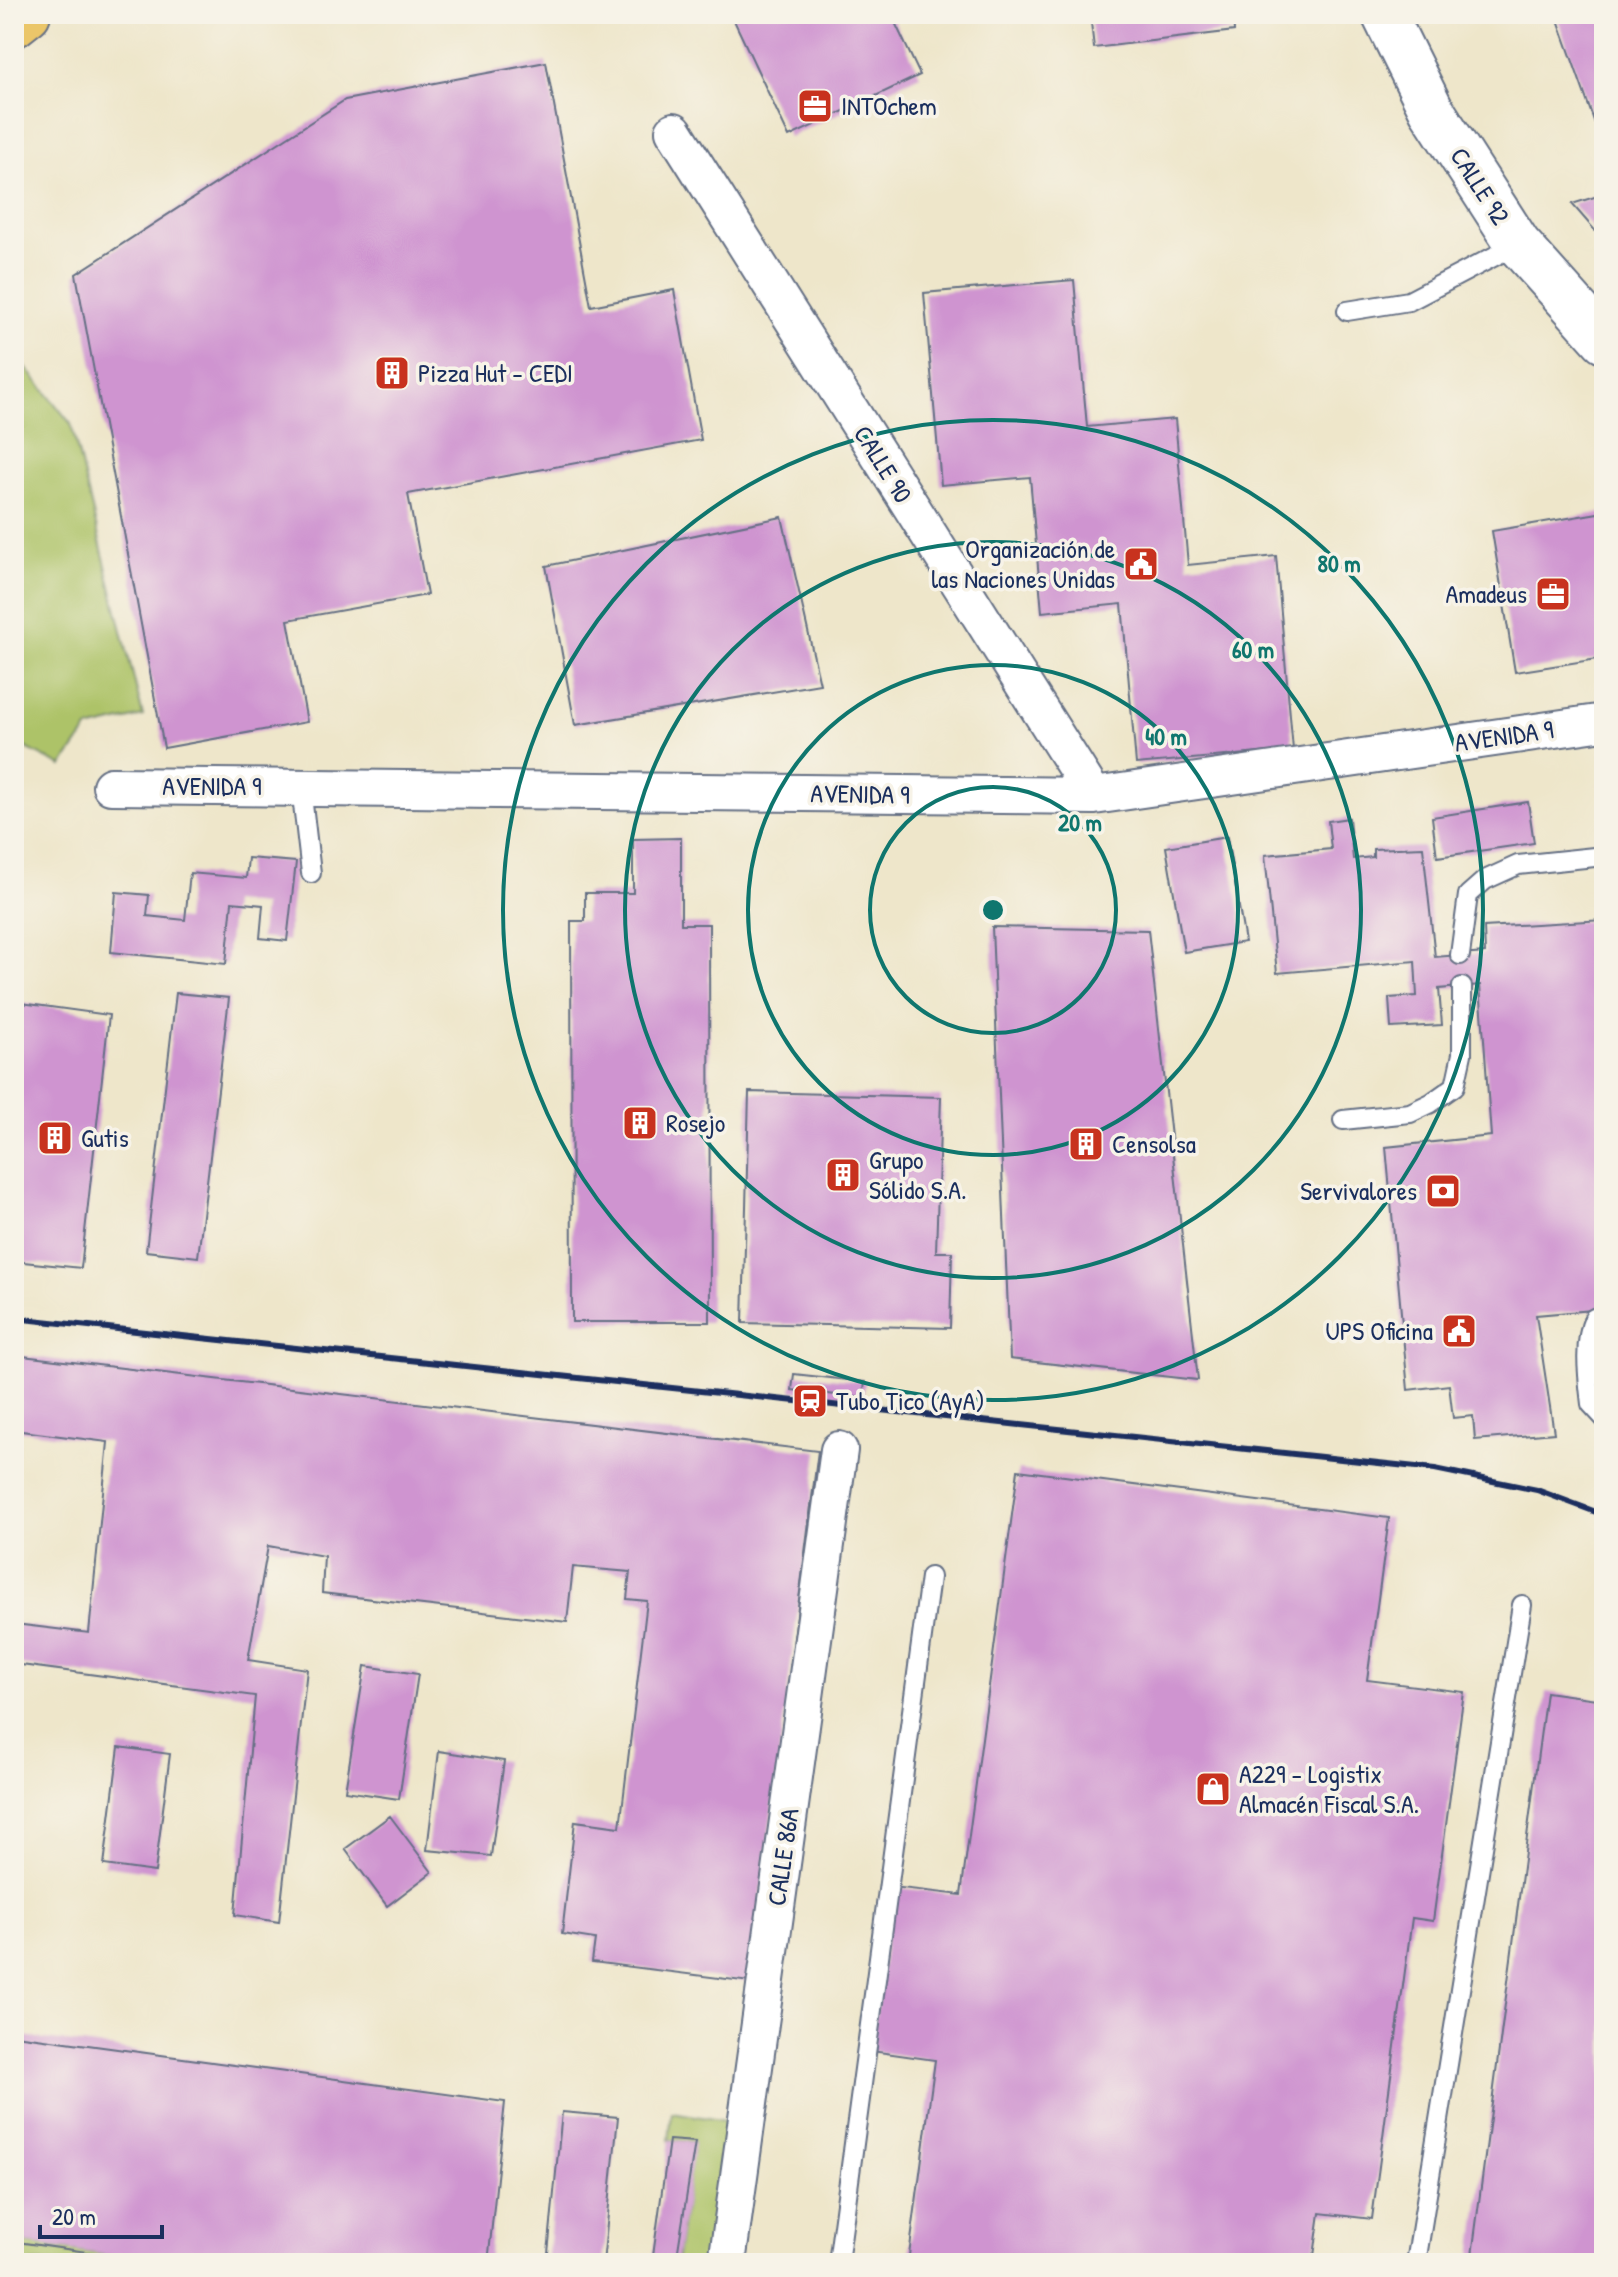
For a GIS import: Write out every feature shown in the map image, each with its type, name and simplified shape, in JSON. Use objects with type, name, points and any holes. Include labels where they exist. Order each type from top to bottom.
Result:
[{"type":"highway","points":[[14,25],[28,14]]},
{"type":"street","name":"CALLE 92","points":[[1384,14],[1431,109],[1518,244],[1604,340]]},
{"type":"street","name":"CALLE 90","points":[[674,131],[1094,796]]},
{"type":"street","name":"AVENIDA 9","points":[[111,786],[1094,796],[1604,722]]},
{"type":"street","name":"CALLE 86A","points":[[727,2263],[839,1450]]},
{"type":"lane","points":[[1347,311],[1409,301],[1518,244]]},
{"type":"lane","points":[[301,787],[311,873]]},
{"type":"lane","points":[[1460,955],[1468,895],[1485,880],[1518,865],[1604,856]]},
{"type":"lane","points":[[1343,1120],[1410,1113],[1455,1086],[1462,1054],[1462,987]]},
{"type":"lane","points":[[1604,1314],[1594,1318],[1588,1348],[1591,1404],[1604,1418]]},
{"type":"lane","points":[[838,2263],[930,1577]]},
{"type":"lane","points":[[1416,2263],[1522,1605]]},
{"type":"green space","points":[[14,352],[71,424],[143,716],[88,729],[62,766],[14,742]]},
{"type":"green space","points":[[672,2112],[732,2122],[711,2263],[676,2263],[694,2142],[669,2140]]},
{"type":"green space","points":[[17,2242],[163,2263],[15,2263]]},
{"type":"building","name":"INTOchem","points":[[731,14],[891,14],[920,75],[789,137]]},
{"type":"building","points":[[1090,14],[1233,14],[1234,31],[1094,48]]},
{"type":"building","points":[[1556,14],[1604,14],[1604,149]]},
{"type":"building","name":"Pizza Hut - CEDI","points":[[546,62],[591,306],[674,290],[701,440],[408,494],[427,595],[288,620],[307,722],[164,748],[76,274],[345,100]]},
{"type":"building","points":[[1604,194],[1604,241],[1572,204]]},
{"type":"building","points":[[1074,280],[1087,427],[1175,419],[1188,565],[1276,556],[1293,750],[1136,764],[1122,604],[1042,612],[1030,477],[941,485],[924,293]]},
{"type":"building","name":"Amadeus","points":[[1604,512],[1604,658],[1515,672],[1492,531]]},
{"type":"building","points":[[782,517],[820,684],[575,725],[546,566]]},
{"type":"building","points":[[1528,802],[1534,843],[1437,857],[1432,817]]},
{"type":"building","points":[[1349,818],[1353,859],[1373,857],[1373,849],[1423,847],[1435,957],[1485,953],[1484,927],[1604,920],[1604,1309],[1536,1315],[1554,1433],[1475,1440],[1473,1416],[1453,1418],[1449,1385],[1408,1390],[1386,1147],[1491,1136],[1480,985],[1439,989],[1442,1025],[1391,1028],[1389,998],[1417,996],[1415,961],[1277,973],[1265,855],[1331,849],[1328,821]]},
{"type":"building","points":[[1227,837],[1245,942],[1184,952],[1166,847]]},
{"type":"building","name":"Rosejo","points":[[681,838],[681,924],[709,924],[710,1322],[572,1322],[571,921],[585,921],[585,893],[633,893],[633,839]]},
{"type":"building","points":[[248,858],[296,862],[287,941],[260,938],[263,905],[232,902],[226,964],[111,952],[116,892],[149,895],[147,916],[185,920],[190,873],[246,878]]},
{"type":"building","name":"Censolsa","points":[[992,927],[1148,930],[1198,1380],[1010,1359]]},
{"type":"building","name":"Gutis","points":[[176,993],[229,998],[198,1257],[146,1251]]},
{"type":"building","name":"Gutis","points":[[14,1002],[109,1015],[81,1268],[14,1261]]},
{"type":"building","name":"Grupo Sólido S.A.","points":[[749,1092],[941,1097],[936,1252],[952,1252],[950,1328],[743,1323]]},
{"type":"building","points":[[14,1355],[818,1451],[750,1982],[592,1962],[595,1939],[562,1934],[575,1821],[620,1827],[647,1601],[627,1599],[630,1572],[573,1567],[567,1622],[322,1593],[324,1556],[268,1546],[248,1660],[307,1669],[279,1922],[235,1915],[255,1696],[14,1664],[14,1624],[89,1633],[108,1442],[14,1430]]},
{"type":"building","points":[[794,1374],[865,1382],[863,1398],[792,1390]]},
{"type":"building","name":"A229 - Logistix Almacén Fiscal S.A.","points":[[1018,1470],[1389,1518],[1367,1680],[1464,1692],[1433,1921],[1412,1918],[1372,2219],[1320,2213],[1313,2263],[908,2263],[935,2060],[871,2051],[893,1887],[961,1895]]},
{"type":"building","points":[[365,1666],[418,1674],[399,1799],[345,1791]]},
{"type":"building","points":[[1546,1692],[1604,1700],[1604,2263],[1471,2263]]},
{"type":"building","points":[[119,1747],[170,1754],[155,1872],[104,1865]]},
{"type":"building","points":[[439,1751],[504,1761],[491,1856],[427,1850]]},
{"type":"building","points":[[390,1816],[432,1872],[387,1906],[345,1849]]},
{"type":"building","points":[[15,2035],[505,2102],[488,2263],[163,2263],[17,2242],[14,2249]]},
{"type":"building","points":[[562,2112],[618,2117],[603,2263],[547,2263]]},
{"type":"building","points":[[669,2140],[695,2142],[676,2263],[652,2263]]},
{"type":"railway","points":[[14,1318],[1435,1469],[1537,1490],[1604,1515]]},
{"type":"place","name":"INTOchem","points":[[815,106]]},
{"type":"place","name":"Pizza Hut - CEDI","points":[[392,373]]},
{"type":"place","name":"Organización de las Naciones Unidas","points":[[1141,564]]},
{"type":"place","name":"Amadeus","points":[[1553,594]]},
{"type":"place","name":"Rosejo","points":[[640,1123]]},
{"type":"place","name":"Gutis","points":[[55,1138]]},
{"type":"place","name":"Censolsa","points":[[1086,1144]]},
{"type":"place","name":"Grupo Sólido S.A.","points":[[843,1175]]},
{"type":"place","name":"Servivalores","points":[[1443,1191]]},
{"type":"place","name":"UPS Oficina","points":[[1459,1331]]},
{"type":"place","name":"Tubo Tico (AyA)","points":[[810,1401]]},
{"type":"place","name":"A229 - Logistix Almacén Fiscal S.A.","points":[[1213,1789]]}]
